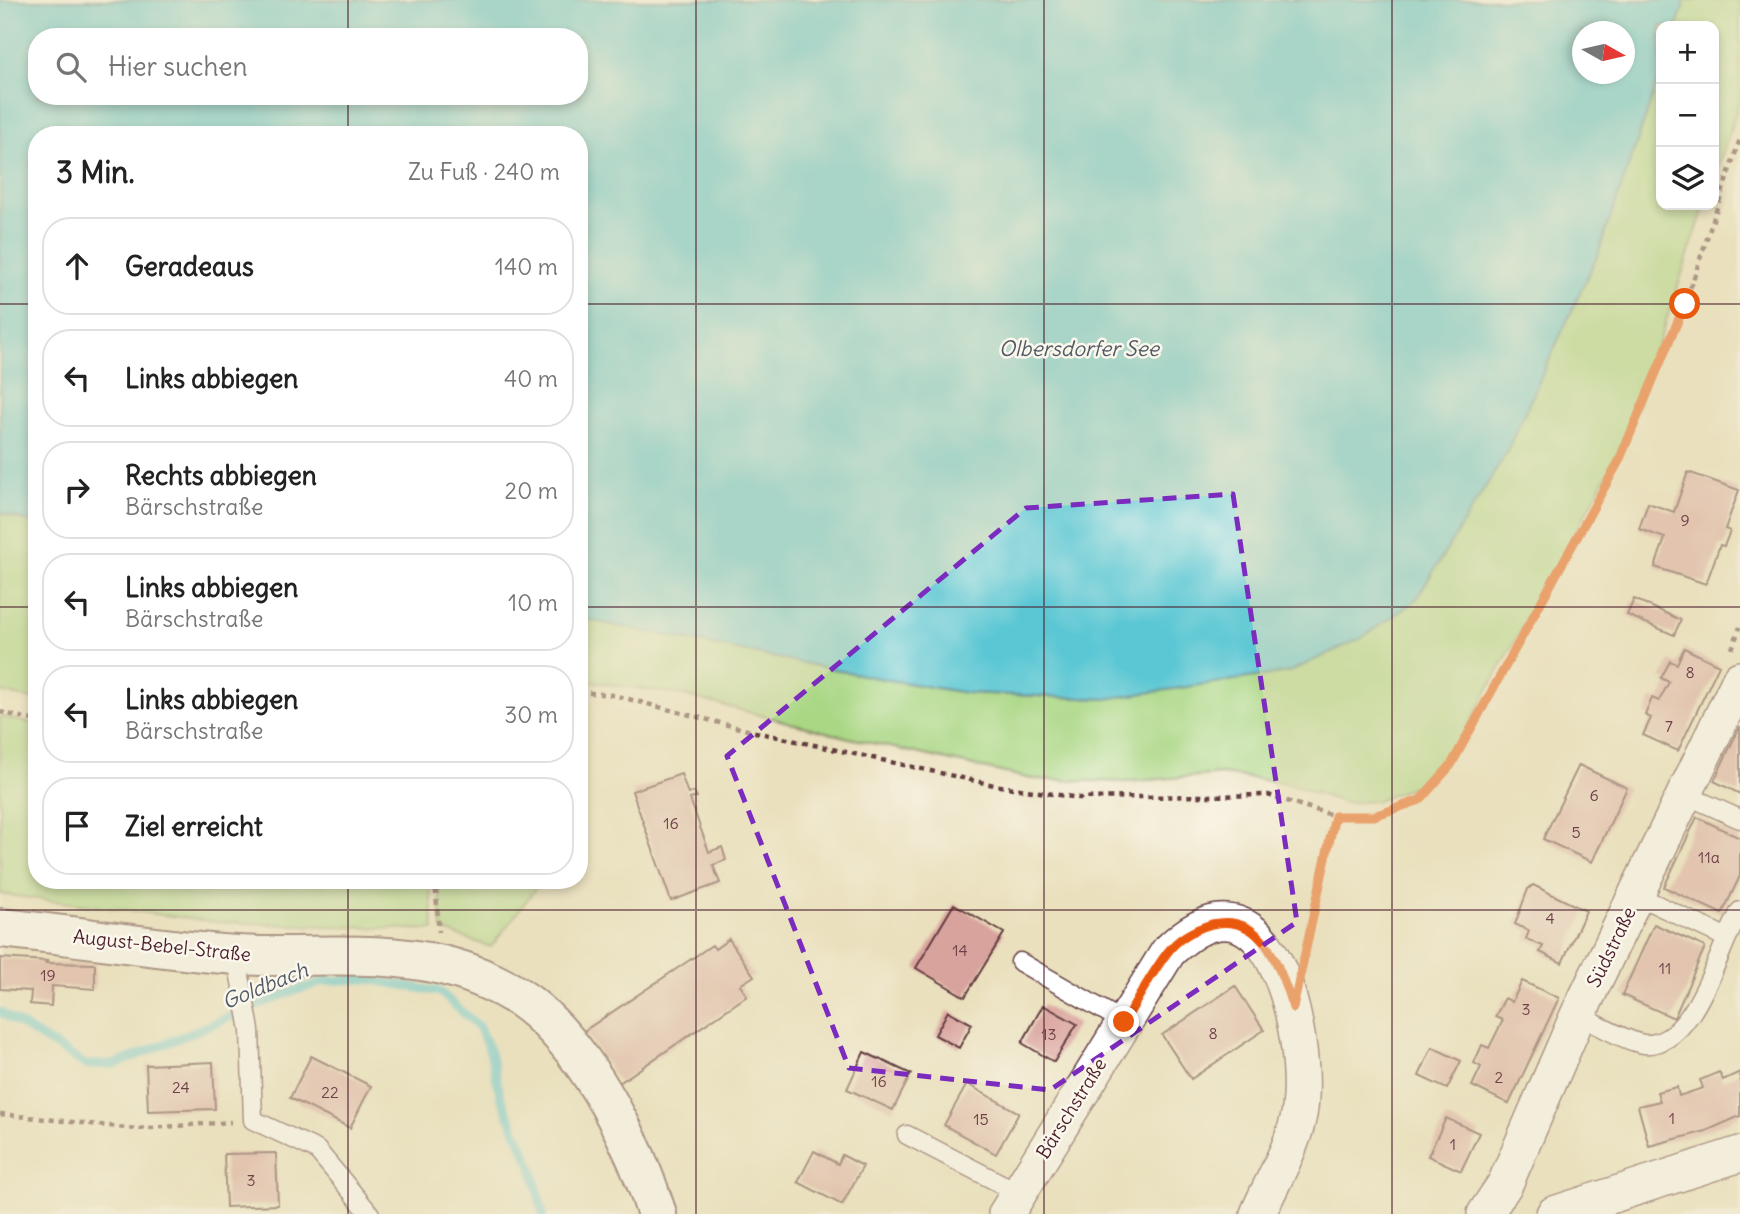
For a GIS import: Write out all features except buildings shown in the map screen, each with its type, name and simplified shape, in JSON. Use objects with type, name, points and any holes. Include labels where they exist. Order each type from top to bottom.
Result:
[{"type":"street","name":"Südstraße","points":[[1485,1214],[1505,1184],[1578,1015],[1684,794],[1737,692]]},
{"type":"street","name":"Bärschstraße","points":[[1012,1203],[1168,952],[1195,929],[1219,923],[1248,927],[1260,937],[1275,958],[1293,1008],[1299,1057],[1300,1110],[1258,1214]]},
{"type":"street","name":"August-Bebel-Straße","points":[[0,928],[236,955],[362,956],[442,965],[472,974],[517,997],[537,1011],[565,1041],[606,1099],[642,1168],[657,1214]]},
{"type":"street","points":[[1554,1214],[1740,1154]]},
{"type":"lane","points":[[1684,794],[1740,819]]},
{"type":"lane","points":[[1636,895],[1727,938]]},
{"type":"lane","points":[[1578,1015],[1644,1044],[1665,1038],[1680,1029],[1693,1011],[1740,911]]},
{"type":"lane","points":[[236,955],[250,1030],[253,1120],[317,1150],[370,1214]]},
{"type":"lane","points":[[1020,962],[1124,1022]]},
{"type":"lane","name":"Bärschstraße","points":[[907,1135],[1012,1203]]},
{"type":"path","points":[[588,693],[613,695],[751,731],[994,785],[1079,798],[1268,795],[1335,816],[1374,816],[1420,800],[1451,765],[1619,461],[1685,304],[1740,139]]},
{"type":"path","points":[[0,712],[28,719]]},
{"type":"path","points":[[1304,957],[1335,816]]},
{"type":"path","points":[[436,889],[442,965]]},
{"type":"path","points":[[0,1114],[136,1129],[253,1120]]},
{"type":"highlighted area","points":[[1233,494],[1297,922],[1050,1090],[849,1068],[727,756],[1026,508]]},
{"type":"green space","points":[[1685,0],[1740,0],[1740,100],[1719,164],[1719,21],[1679,21]]},
{"type":"green space","points":[[1656,86],[1656,210],[1703,210],[1639,401],[1613,464],[1456,748],[1424,782],[1377,801],[1345,803],[1286,783],[1222,774],[1124,782],[1032,779],[845,737],[679,694],[588,681],[588,620],[966,693],[1105,699],[1415,601],[1505,455],[1598,254]]},
{"type":"green space","points":[[0,513],[28,521],[28,698],[0,692]]},
{"type":"green space","points":[[0,716],[28,723],[28,889],[430,889],[434,930],[217,922],[0,894]]},
{"type":"green space","points":[[440,889],[535,889],[491,947],[442,930]]},
{"type":"water","name":"Olbersdorfer See","points":[[0,0],[1685,0],[1679,21],[1656,21],[1656,86],[1598,254],[1505,455],[1415,601],[1360,639],[1289,672],[1105,699],[966,693],[588,620],[588,126],[28,126],[28,521],[0,513]]},
{"type":"waterway","name":"Goldbach","points":[[0,1012],[86,1065],[116,1064],[285,994],[326,981],[367,979],[440,992],[479,1027],[490,1052],[501,1098],[532,1167],[543,1214]]},
{"type":"route","points":[[1124,1022],[1168,952],[1195,929],[1219,923],[1248,927],[1260,937],[1275,958],[1293,1008],[1335,816],[1374,816],[1420,800],[1451,765],[1619,461],[1685,304]]}]
